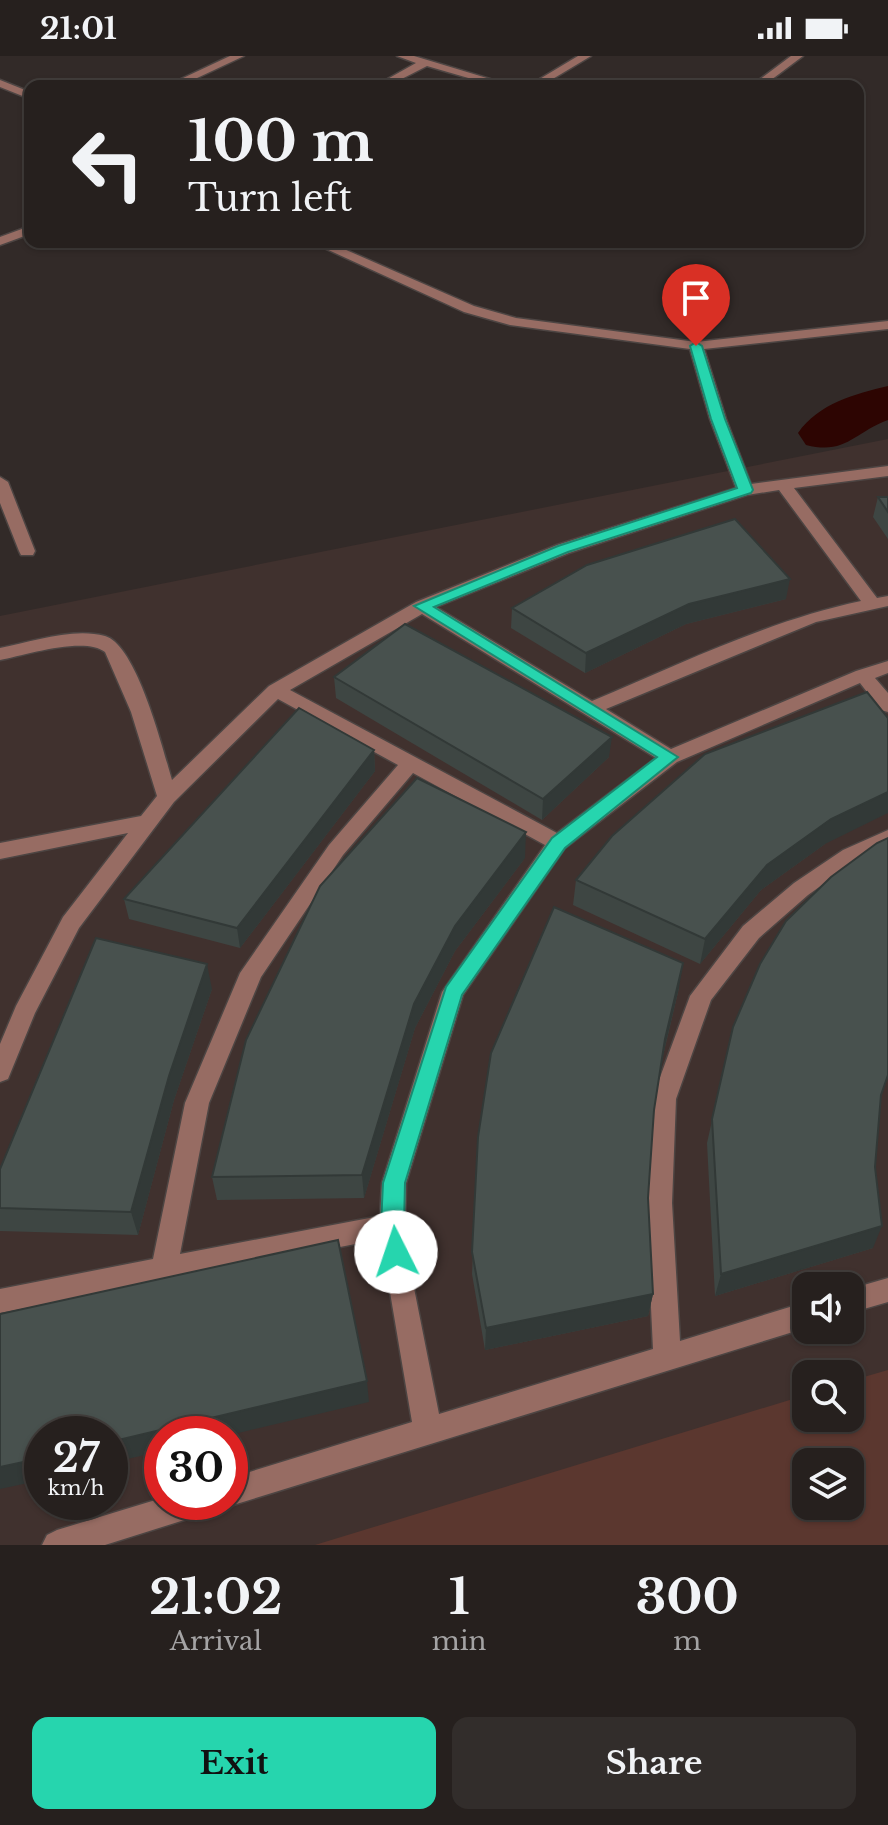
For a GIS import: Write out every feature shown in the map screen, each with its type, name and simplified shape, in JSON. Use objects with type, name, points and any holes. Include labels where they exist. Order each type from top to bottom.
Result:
[{"type":"street","points":[[185,80],[239,56]]},
{"type":"street","points":[[402,56],[486,80]]},
{"type":"street","points":[[544,80],[586,56]]},
{"type":"street","points":[[764,80],[798,56]]},
{"type":"street","points":[[392,80],[425,63]]},
{"type":"street","points":[[0,83],[24,93]]},
{"type":"street","points":[[0,241],[24,232]]},
{"type":"street","points":[[331,248],[455,303],[515,322],[696,346],[888,325]]},
{"type":"street","points":[[696,346],[718,419],[745,490]]},
{"type":"street","points":[[0,1072],[24,1013],[71,923],[167,797],[276,690],[422,606],[563,549],[745,490],[888,471]]},
{"type":"street","points":[[0,482],[27,551]]},
{"type":"street","points":[[590,709],[812,617],[880,603],[783,484]]},
{"type":"street","points":[[422,606],[670,757]]},
{"type":"street","points":[[0,654],[84,641],[104,641],[115,649],[136,698],[167,797]]},
{"type":"street","points":[[428,1431],[399,1278],[392,1225],[394,1183],[453,992],[558,843],[670,757],[888,667]]},
{"type":"street","points":[[863,675],[888,706]]},
{"type":"street","points":[[276,690],[558,843]]},
{"type":"street","points":[[164,1269],[197,1103],[251,973],[336,850],[411,762]]},
{"type":"street","points":[[0,851],[148,822]]},
{"type":"street","points":[[667,1357],[659,1203],[664,1099],[701,996],[751,932],[801,889],[850,855],[888,838]]},
{"type":"street","points":[[0,1301],[392,1225]]},
{"type":"street","points":[[864,1297],[888,1290]]},
{"type":"street","points":[[248,1486],[792,1319]]},
{"type":"street","points":[[57,1545],[144,1518]]},
{"type":"shaded area","points":[[888,439],[888,1545],[0,1545],[0,616]]},
{"type":"shaded area","points":[[888,1370],[888,1545],[315,1545],[792,1399],[792,1432],[864,1432],[864,1377]]},
{"type":"building","points":[[878,497],[888,497],[888,512]]},
{"type":"building","points":[[735,519],[790,579],[689,604],[586,653],[512,608],[587,565]]},
{"type":"building","points":[[405,624],[612,737],[543,799],[334,677]]},
{"type":"building","points":[[867,692],[888,718],[888,792],[831,819],[767,865],[705,939],[576,880],[612,836],[705,754]]},
{"type":"building","points":[[299,708],[374,750],[237,928],[124,899]]},
{"type":"building","points":[[417,778],[526,832],[455,926],[414,1004],[362,1175],[212,1177],[246,1040],[320,886]]},
{"type":"building","points":[[888,838],[888,1075],[881,1095],[875,1167],[882,1226],[721,1274],[712,1119],[733,1027],[760,964],[786,921],[831,877]]},
{"type":"building","points":[[554,907],[683,963],[665,1039],[654,1110],[648,1198],[653,1294],[486,1328],[472,1252],[478,1137],[491,1053]]},
{"type":"building","points":[[96,938],[207,964],[169,1076],[131,1212],[0,1208],[0,1169]]},
{"type":"building","points":[[338,1240],[367,1381],[220,1416],[144,1416],[144,1434],[128,1438],[128,1416],[24,1416],[24,1462],[0,1467],[0,1314]]},
{"type":"waterway","points":[[826,433],[847,417],[888,402]]},
{"type":"route","points":[[396,1252],[392,1225],[394,1183],[453,992],[558,843],[670,757],[422,606],[563,549],[745,490],[718,419],[696,346]]}]
